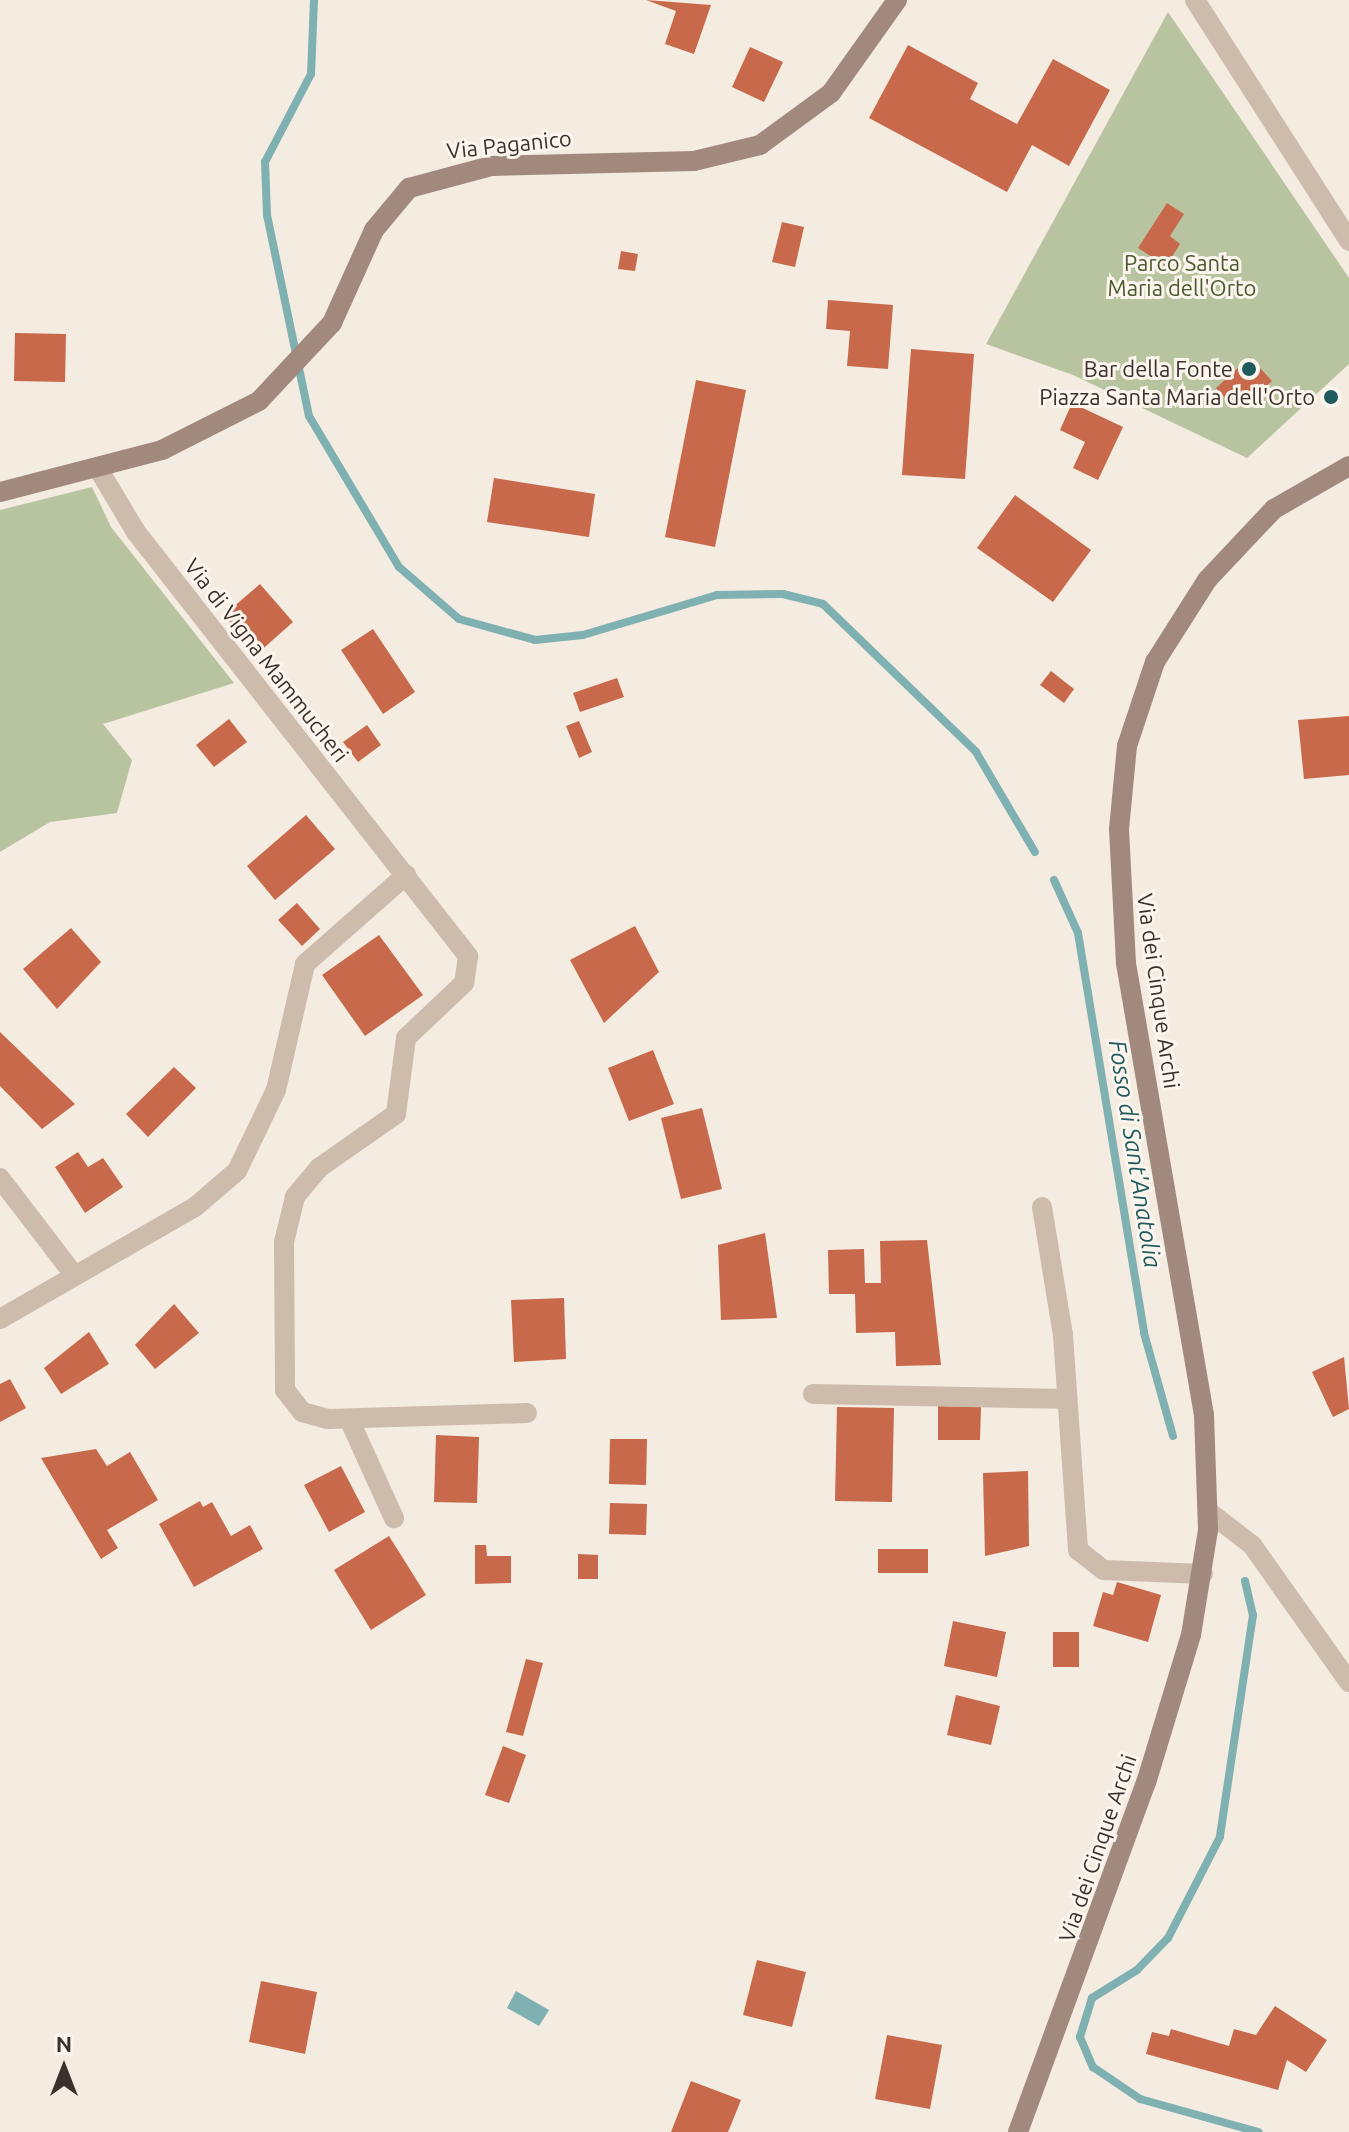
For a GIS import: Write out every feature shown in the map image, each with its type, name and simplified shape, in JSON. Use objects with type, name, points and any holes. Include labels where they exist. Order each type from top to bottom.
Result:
[{"type":"main road","name":"Via Paganico","points":[[0,492],[99,470],[180,443],[259,401],[332,323],[374,230],[409,188],[507,164],[694,161],[760,145],[831,93],[897,0]]},
{"type":"main road","name":"Via dei Cinque Archi","points":[[1018,2132],[1138,1807],[1203,1574],[1209,1512],[1204,1415],[1126,963],[1119,829],[1124,766],[1148,679],[1207,580],[1274,509],[1349,466]]},
{"type":"street","points":[[1195,0],[1349,241]]},
{"type":"street","name":"Via di Vigna Mammucheri","points":[[99,470],[127,520],[465,946],[468,975],[406,1038],[396,1114],[307,1179],[284,1242],[285,1390],[311,1416],[349,1419],[527,1413]]},
{"type":"street","points":[[0,1319],[195,1207],[237,1171],[273,1100],[305,964],[406,875]]},
{"type":"street","points":[[0,1178],[75,1276]]},
{"type":"street","points":[[1042,1207],[1067,1399],[1072,1525],[1083,1557],[1104,1570],[1203,1574]]},
{"type":"street","points":[[813,1394],[1067,1399]]},
{"type":"street","points":[[349,1419],[394,1518]]},
{"type":"street","points":[[1209,1512],[1252,1545],[1349,1682]]},
{"type":"green space","name":"Parco Santa Maria dell'Orto","points":[[1168,12],[1349,278],[1349,364],[1247,458],[1073,375],[986,344]]},
{"type":"green space","points":[[92,487],[111,527],[234,683],[103,724],[132,760],[117,813],[50,822],[0,852],[0,510]]},
{"type":"water","points":[[516,1991],[549,2010],[539,2026],[507,2008]]},
{"type":"building","points":[[646,0],[711,5],[694,54],[665,44],[676,11]]},
{"type":"building","points":[[908,45],[978,83],[970,99],[1017,124],[1053,59],[1110,90],[1069,166],[1032,145],[1007,192],[869,118]]},
{"type":"building","points":[[750,47],[783,62],[764,102],[732,87]]},
{"type":"building","points":[[1167,203],[1184,214],[1170,236],[1180,244],[1166,266],[1138,248]]},
{"type":"building","points":[[782,222],[804,227],[795,267],[772,262]]},
{"type":"building","points":[[621,251],[638,254],[635,271],[618,269]]},
{"type":"building","points":[[828,300],[893,305],[888,369],[847,366],[850,331],[826,329]]},
{"type":"building","points":[[15,333],[66,334],[65,382],[14,381]]},
{"type":"building","points":[[911,349],[974,354],[965,479],[902,475]]},
{"type":"building","name":"Bar della Fonte","points":[[1250,357],[1272,381],[1246,405],[1237,395],[1229,402],[1216,388]]},
{"type":"building","points":[[696,380],[746,390],[715,547],[665,537]]},
{"type":"building","points":[[1072,403],[1123,427],[1098,480],[1073,468],[1085,442],[1060,430]]},
{"type":"building","points":[[494,478],[595,494],[589,537],[487,522]]},
{"type":"building","points":[[1015,495],[1091,550],[1053,602],[977,548]]},
{"type":"building","points":[[260,584],[293,622],[257,654],[224,615]]},
{"type":"building","points":[[373,629],[415,692],[383,714],[341,650]]},
{"type":"building","points":[[1051,671],[1074,689],[1064,703],[1040,685]]},
{"type":"building","points":[[617,678],[624,697],[580,712],[573,693]]},
{"type":"building","points":[[1349,716],[1349,775],[1304,779],[1298,720]]},
{"type":"building","points":[[229,719],[247,742],[214,767],[196,745]]},
{"type":"building","points":[[579,721],[592,752],[579,758],[566,726]]},
{"type":"building","points":[[367,725],[381,745],[358,762],[343,742]]},
{"type":"building","points":[[306,815],[335,849],[275,900],[247,866]]},
{"type":"building","points":[[297,903],[320,929],[302,946],[278,920]]},
{"type":"building","points":[[635,926],[659,972],[604,1023],[570,960]]},
{"type":"building","points":[[71,928],[101,962],[57,1009],[23,969]]},
{"type":"building","points":[[379,935],[423,995],[365,1036],[322,975]]},
{"type":"building","points":[[0,1032],[75,1104],[42,1129],[0,1086]]},
{"type":"building","points":[[653,1050],[674,1104],[629,1121],[608,1068]]},
{"type":"building","points":[[174,1067],[196,1088],[148,1137],[126,1114]]},
{"type":"building","points":[[702,1108],[722,1189],[681,1199],[661,1118]]},
{"type":"building","points":[[78,1152],[88,1167],[103,1158],[123,1187],[85,1213],[55,1167]]},
{"type":"building","points":[[765,1233],[777,1318],[721,1320],[718,1245]]},
{"type":"building","points":[[927,1240],[941,1365],[896,1366],[895,1332],[856,1333],[855,1294],[829,1294],[828,1250],[864,1249],[865,1283],[881,1283],[880,1241]]},
{"type":"building","points":[[564,1298],[566,1359],[514,1362],[511,1300]]},
{"type":"building","points":[[174,1304],[199,1333],[155,1369],[135,1345]]},
{"type":"building","points":[[89,1332],[109,1364],[61,1394],[44,1368]]},
{"type":"building","points":[[1344,1357],[1349,1409],[1333,1417],[1312,1372]]},
{"type":"building","points":[[10,1379],[26,1408],[0,1422],[0,1384]]},
{"type":"building","points":[[938,1406],[981,1407],[980,1440],[938,1440]]},
{"type":"building","points":[[837,1407],[894,1408],[892,1502],[835,1501]]},
{"type":"building","points":[[436,1435],[479,1437],[477,1503],[434,1502]]},
{"type":"building","points":[[610,1439],[647,1439],[646,1485],[609,1484]]},
{"type":"building","points":[[96,1449],[107,1466],[130,1452],[158,1500],[107,1530],[118,1548],[101,1559],[41,1458]]},
{"type":"building","points":[[341,1466],[365,1512],[329,1532],[304,1485]]},
{"type":"building","points":[[1028,1471],[1029,1546],[985,1556],[983,1473]]},
{"type":"building","points":[[200,1501],[203,1507],[212,1502],[231,1536],[250,1525],[263,1549],[194,1587],[159,1524]]},
{"type":"building","points":[[610,1503],[647,1504],[646,1535],[609,1534]]},
{"type":"building","points":[[389,1536],[426,1595],[371,1630],[334,1570]]},
{"type":"building","points":[[475,1545],[486,1545],[487,1556],[511,1556],[511,1583],[475,1584]]},
{"type":"building","points":[[878,1549],[928,1549],[928,1573],[878,1573]]},
{"type":"building","points":[[578,1554],[598,1555],[598,1579],[578,1579]]},
{"type":"building","points":[[1117,1582],[1161,1595],[1148,1642],[1093,1626],[1103,1592],[1113,1595]]},
{"type":"building","points":[[953,1621],[1006,1632],[997,1677],[944,1666]]},
{"type":"building","points":[[1053,1632],[1079,1632],[1079,1667],[1053,1667]]},
{"type":"building","points":[[526,1659],[543,1663],[523,1736],[506,1732]]},
{"type":"building","points":[[956,1695],[1000,1706],[991,1745],[947,1735]]},
{"type":"building","points":[[503,1746],[526,1755],[509,1803],[485,1795]]},
{"type":"building","points":[[757,1960],[806,1972],[792,2027],[743,2015]]},
{"type":"building","points":[[261,1981],[317,1992],[305,2054],[249,2042]]},
{"type":"building","points":[[1275,2006],[1327,2040],[1306,2072],[1287,2060],[1278,2090],[1146,2054],[1152,2032],[1169,2036],[1171,2029],[1229,2046],[1234,2029],[1256,2035]]},
{"type":"building","points":[[887,2035],[942,2045],[930,2109],[875,2099]]},
{"type":"building","points":[[691,2081],[741,2100],[728,2132],[671,2132]]},
{"type":"waterway","name":"Fosso di Sant'Anatolia","points":[[314,0],[311,74],[265,162],[267,215],[309,416],[399,567],[459,619],[535,640],[583,635],[717,595],[783,594],[823,604],[976,752],[1035,852]]},
{"type":"waterway","name":"Fosso di Sant'Anatolia","points":[[1054,880],[1078,933],[1144,1333],[1173,1436]]},
{"type":"waterway","name":"Fosso di Sant'Anatolia","points":[[1245,1581],[1253,1615],[1220,1837],[1168,1938],[1137,1970],[1092,1998],[1080,2037],[1093,2067],[1140,2099],[1258,2132]]},
{"type":"place","name":"Bar della Fonte","points":[[1249,369]]},
{"type":"place","name":"Piazza Santa Maria dell'Orto","points":[[1331,397]]}]
